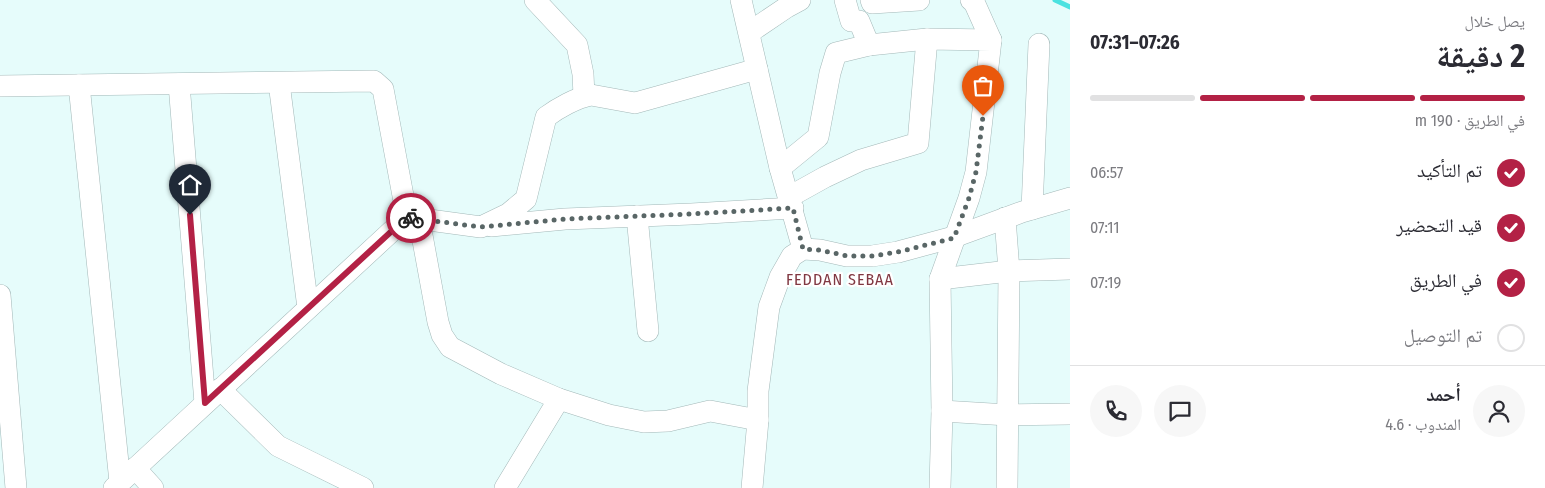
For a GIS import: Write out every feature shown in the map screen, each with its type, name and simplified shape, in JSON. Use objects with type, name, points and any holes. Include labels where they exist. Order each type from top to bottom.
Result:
[{"type":"street","points":[[535,0],[577,45],[583,74],[584,96]]},
{"type":"street","points":[[741,0],[750,32],[780,168],[803,249]]},
{"type":"street","points":[[750,32],[800,0]]},
{"type":"street","points":[[845,0],[851,21],[859,21],[869,45]]},
{"type":"street","points":[[871,0],[872,3],[919,0]]},
{"type":"street","points":[[940,488],[942,411],[940,279],[969,198],[976,172],[991,40],[974,2],[971,0]]},
{"type":"street","points":[[117,485],[308,308],[413,218],[481,227],[565,219],[637,216],[791,202],[825,177],[861,160],[918,143],[927,40]]},
{"type":"street","points":[[780,168],[818,137],[830,73],[836,54],[869,45],[927,40],[991,40]]},
{"type":"street","points":[[1032,209],[1039,44]]},
{"type":"street","points":[[481,227],[508,214],[526,199],[546,117],[553,112],[584,96],[591,95],[635,103],[757,69]]},
{"type":"street","points":[[0,86],[374,81],[382,89],[438,322],[442,336],[450,348],[501,374],[559,398],[608,415],[644,422],[668,421],[710,411],[758,420]]},
{"type":"street","points":[[279,82],[308,308]]},
{"type":"street","points":[[179,84],[213,396],[278,446],[363,488]]},
{"type":"street","points":[[79,85],[117,485]]},
{"type":"street","points":[[752,488],[758,420],[758,391],[769,308],[780,277],[792,256],[803,249],[820,250],[847,256],[872,256],[898,252],[954,238],[1005,218],[1070,198]]},
{"type":"street","points":[[637,216],[648,331]]},
{"type":"street","points":[[1005,218],[1009,271],[1007,488]]},
{"type":"street","points":[[940,279],[1009,271],[1070,269]]},
{"type":"street","points":[[0,295],[16,488]]},
{"type":"street","points":[[504,488],[559,398]]},
{"type":"street","points":[[942,411],[1008,415],[1070,414]]},
{"type":"street","points":[[135,468],[152,488]]},
{"type":"waterway","points":[[1055,0],[1070,7]]},
{"type":"way so far","points":[[411,218],[461,226],[481,227],[565,219],[793,208],[803,249],[820,250],[847,256],[872,256],[898,252],[954,238],[969,198],[976,172],[983,116]]},
{"type":"district","name":"FEDDAN SEBAA","points":[[840,279]]},
{"type":"route","points":[[190,215],[205,403],[407,217],[411,218]]}]
